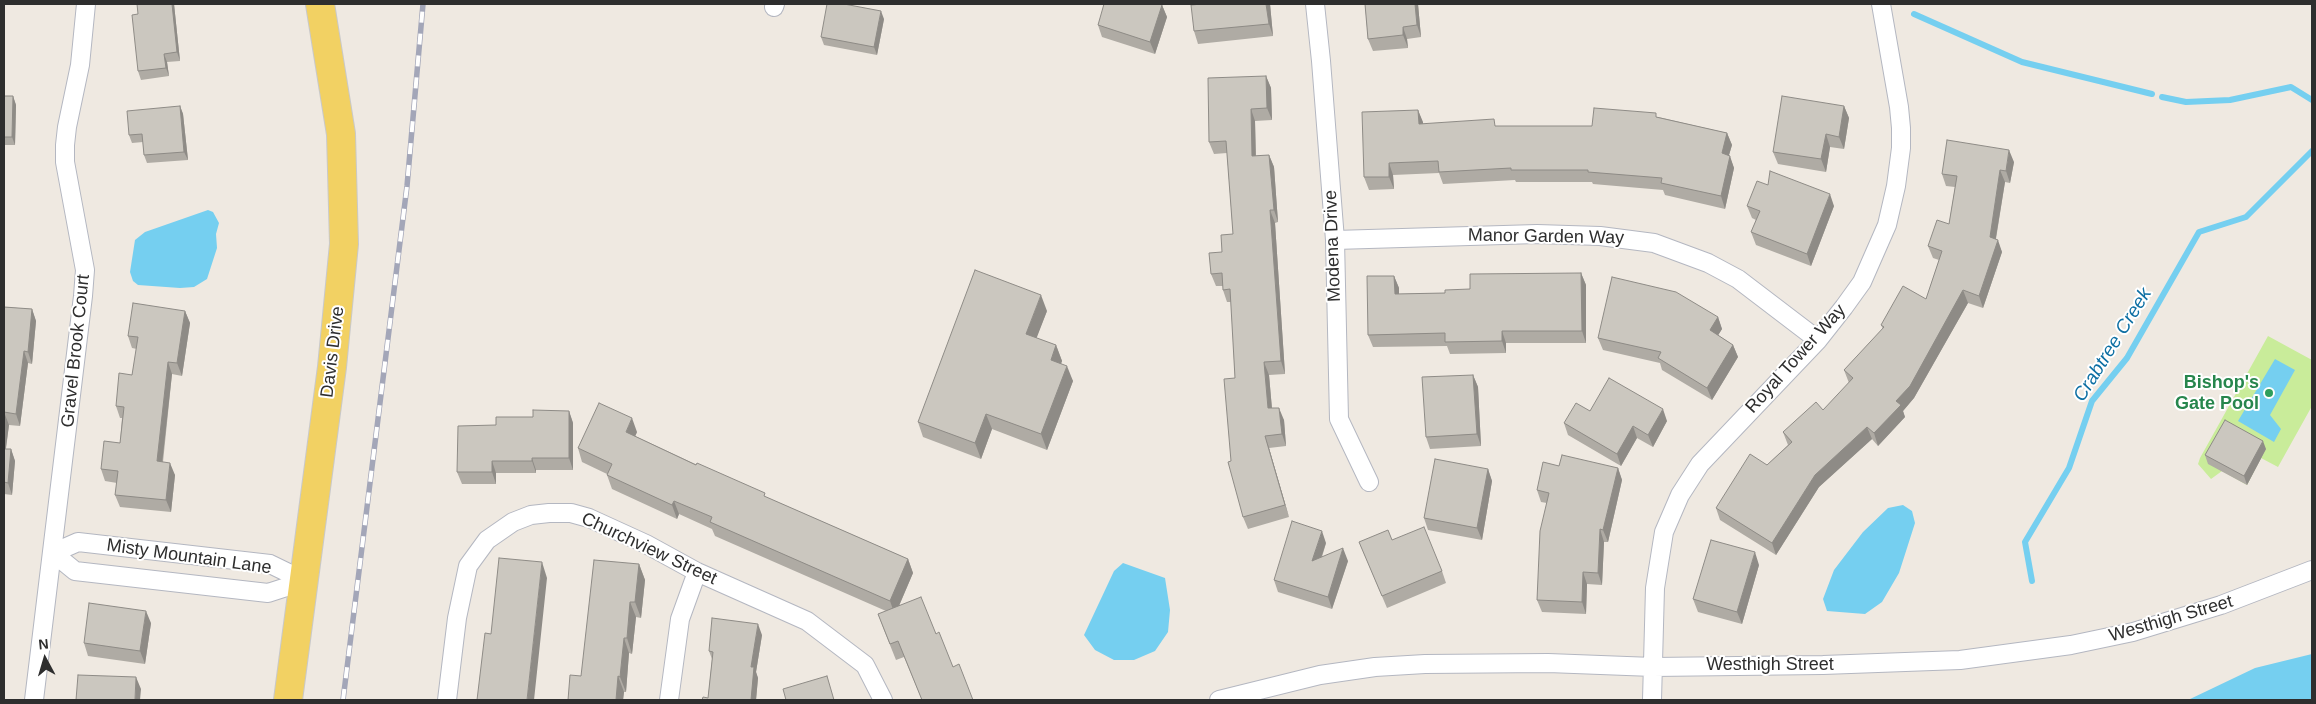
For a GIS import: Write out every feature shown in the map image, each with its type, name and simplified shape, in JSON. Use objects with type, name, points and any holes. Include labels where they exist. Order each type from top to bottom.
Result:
[{"type":"main road","name":"Davis Drive","points":[[288,700],[333,359],[344,244],[341,134],[320,4]]},
{"type":"street","name":"Gravel Brook Court","points":[[34,700],[53,553],[85,270],[65,162],[67,127],[80,65],[86,4]]},
{"type":"street","name":"Modena Drive","points":[[1315,4],[1334,240],[1339,419],[1369,482]]},
{"type":"street","name":"Royal Tower Way","points":[[1652,700],[1655,588],[1664,532],[1680,496],[1700,464],[1818,340],[1862,282],[1886,225],[1896,186],[1901,148],[1899,107],[1881,4]]},
{"type":"street","name":"Manor Garden Way","points":[[1334,240],[1537,234],[1600,236],[1654,243],[1708,262],[1738,279],[1818,340]]},
{"type":"street","name":"Churchview Street","points":[[447,700],[457,618],[468,566],[487,540],[513,522],[549,513],[571,514],[589,518],[646,544],[697,572],[807,621],[865,665],[883,700]]},
{"type":"street","name":"Misty Mountain Lane","points":[[78,542],[270,564],[305,581],[268,593],[227,589],[76,571],[53,553],[78,542]]},
{"type":"street","name":"Westhigh Street","points":[[1219,700],[1320,675],[1375,667],[1425,664],[1548,663],[1653,667],[1892,664],[1960,660],[2071,646],[2134,632],[2221,606],[2312,570]]},
{"type":"street","points":[[669,700],[680,619],[697,572]]},
{"type":"green space","points":[[2268,336],[2312,360],[2312,406],[2278,467],[2261,458],[2247,485],[2222,471],[2211,479],[2198,464],[2200,458]]},
{"type":"water","points":[[208,210],[213,212],[219,223],[216,234],[217,248],[207,279],[194,287],[180,288],[138,285],[133,281],[130,272],[135,240],[145,232]]},
{"type":"water","name":"Bishop's Gate Pool","points":[[2275,359],[2295,370],[2270,415],[2281,429],[2274,442],[2238,421]]},
{"type":"water","points":[[1903,505],[1912,511],[1915,523],[1899,573],[1882,602],[1865,614],[1827,611],[1823,599],[1834,570],[1863,532],[1888,508]]},
{"type":"water","points":[[1123,563],[1165,578],[1170,610],[1168,632],[1155,651],[1134,660],[1114,660],[1095,650],[1084,635],[1114,571]]},
{"type":"water","points":[[2312,654],[2312,700],[2188,700],[2255,668]]},
{"type":"building","points":[[137,4],[172,4],[177,52],[164,54],[166,68],[138,71],[132,15],[138,14]]},
{"type":"building","points":[[827,4],[844,4],[881,11],[874,47],[821,37]]},
{"type":"building","points":[[1104,4],[1162,5],[1150,42],[1098,25]]},
{"type":"building","points":[[1266,4],[1269,24],[1194,31],[1191,5]]},
{"type":"building","points":[[1365,4],[1415,4],[1417,25],[1403,27],[1403,35],[1368,39]]},
{"type":"building","points":[[1266,76],[1267,108],[1251,109],[1252,156],[1269,155],[1274,210],[1270,210],[1281,361],[1264,362],[1268,408],[1279,408],[1282,434],[1265,436],[1285,505],[1243,517],[1228,462],[1231,461],[1224,379],[1235,378],[1230,289],[1223,290],[1222,273],[1211,274],[1209,253],[1222,252],[1221,235],[1233,234],[1226,141],[1209,142],[1208,78]]},
{"type":"building","points":[[4,96],[13,96],[12,137],[4,137]]},
{"type":"building","points":[[1782,96],[1844,106],[1839,137],[1826,134],[1821,159],[1773,152]]},
{"type":"building","points":[[180,106],[184,152],[144,155],[142,134],[129,135],[127,111]]},
{"type":"building","points":[[1594,108],[1656,113],[1656,117],[1727,133],[1722,153],[1730,156],[1721,196],[1661,183],[1662,178],[1588,172],[1588,170],[1511,170],[1511,168],[1439,172],[1438,161],[1389,163],[1389,177],[1364,177],[1362,112],[1418,110],[1419,124],[1494,119],[1495,126],[1592,126]]},
{"type":"building","points":[[1947,140],[2009,150],[2006,171],[2000,170],[1990,237],[1998,240],[1979,296],[1963,290],[1910,386],[1896,401],[1901,405],[1874,433],[1867,427],[1815,475],[1772,543],[1716,508],[1750,454],[1767,465],[1792,442],[1783,432],[1816,402],[1823,410],[1853,378],[1844,370],[1884,327],[1881,325],[1903,286],[1926,299],[1942,251],[1928,246],[1937,220],[1949,224],[1957,176],[1942,174]]},
{"type":"building","points":[[1770,171],[1830,194],[1807,254],[1751,232],[1760,211],[1747,206],[1757,181],[1768,185]]},
{"type":"building","points":[[975,270],[1041,295],[1026,334],[1056,345],[1051,360],[1067,366],[1041,434],[986,414],[975,443],[918,422]]},
{"type":"building","points":[[1581,273],[1582,331],[1502,331],[1502,341],[1445,342],[1445,333],[1368,335],[1367,276],[1394,276],[1395,294],[1445,293],[1445,290],[1470,289],[1470,274]]},
{"type":"building","points":[[1612,277],[1676,292],[1718,317],[1710,330],[1733,345],[1707,388],[1658,358],[1661,352],[1598,338]]},
{"type":"building","points":[[133,303],[185,311],[177,363],[168,362],[157,461],[170,463],[166,500],[115,495],[118,471],[101,469],[104,441],[120,443],[124,407],[116,406],[119,373],[132,375],[138,337],[128,336]]},
{"type":"building","points":[[4,307],[32,309],[28,352],[24,351],[16,414],[4,412]]},
{"type":"building","points":[[1473,375],[1477,434],[1426,437],[1422,377]]},
{"type":"building","points":[[1609,378],[1663,409],[1648,435],[1633,426],[1617,454],[1564,423],[1576,403],[1590,411]]},
{"type":"building","points":[[599,403],[632,418],[626,432],[696,465],[697,463],[765,493],[764,496],[908,559],[890,601],[710,522],[712,517],[674,501],[672,505],[607,475],[612,464],[578,448]]},
{"type":"building","points":[[533,410],[569,411],[569,458],[532,458],[532,461],[492,461],[492,472],[457,472],[458,426],[496,425],[496,417],[533,417]]},
{"type":"building","points":[[2225,420],[2263,441],[2244,476],[2205,455]]},
{"type":"building","points":[[4,449],[11,449],[8,483],[4,482]]},
{"type":"building","points":[[1562,455],[1618,468],[1603,530],[1600,529],[1598,573],[1583,572],[1582,602],[1537,600],[1540,531],[1549,493],[1537,490],[1543,462],[1559,466]]},
{"type":"building","points":[[1435,459],[1488,469],[1477,528],[1424,518]]},
{"type":"building","points":[[1292,521],[1322,531],[1312,561],[1343,548],[1328,597],[1274,580]]},
{"type":"building","points":[[1424,527],[1442,571],[1382,596],[1359,542],[1388,530],[1392,540]]},
{"type":"building","points":[[1711,540],[1755,552],[1737,612],[1693,599]]},
{"type":"building","points":[[499,558],[542,562],[527,700],[477,700],[485,633],[491,634]]},
{"type":"building","points":[[594,560],[639,564],[635,602],[630,602],[627,638],[624,638],[616,700],[568,700],[570,675],[581,676]]},
{"type":"building","points":[[921,597],[936,634],[939,632],[953,667],[959,664],[973,700],[922,700],[898,641],[890,644],[878,614]]},
{"type":"building","points":[[89,603],[146,611],[140,651],[84,643]]},
{"type":"building","points":[[712,618],[758,624],[751,667],[754,667],[751,700],[702,700],[703,697],[708,698],[713,652],[709,651]]},
{"type":"building","points":[[78,675],[136,677],[135,700],[76,700]]},
{"type":"building","points":[[827,676],[834,700],[786,700],[783,689]]},
{"type":"waterway","points":[[1914,14],[2022,62],[2152,94]]},
{"type":"waterway","points":[[2162,97],[2186,102],[2230,100],[2291,87],[2312,100]]},
{"type":"waterway","name":"Crabtree Creek","points":[[2032,581],[2025,542],[2069,468],[2092,401],[2127,358],[2199,232],[2246,217],[2312,151]]},
{"type":"railway","points":[[343,700],[407,186],[423,4]]},
{"type":"place","name":"Bishop's Gate Pool","points":[[2269,393]]}]
